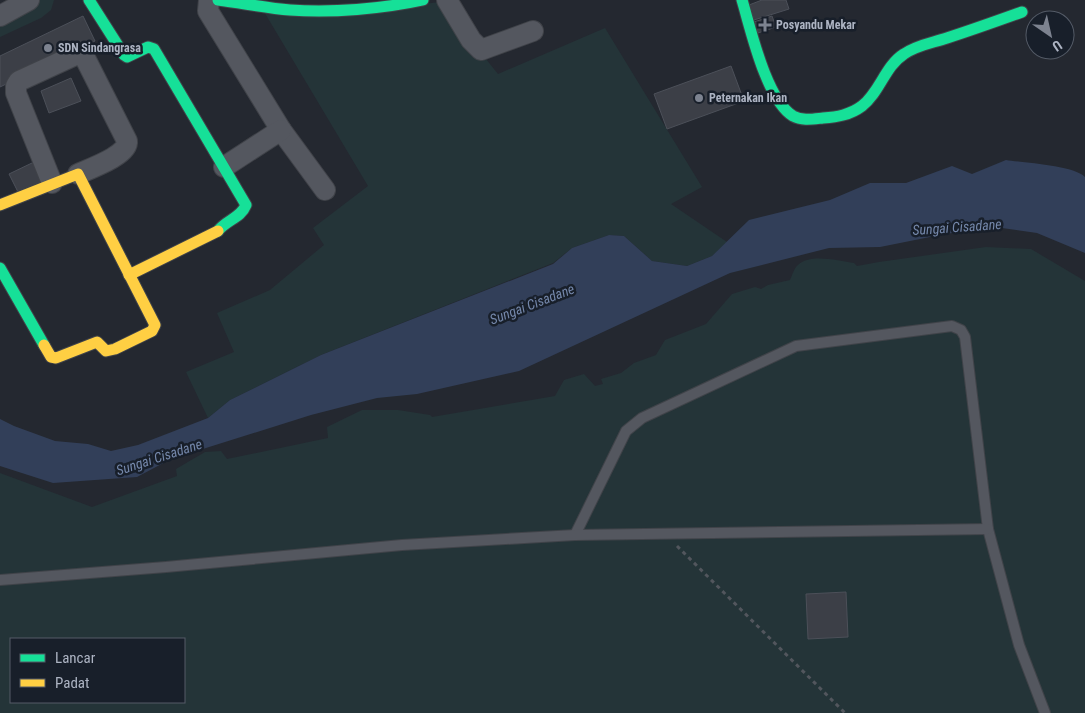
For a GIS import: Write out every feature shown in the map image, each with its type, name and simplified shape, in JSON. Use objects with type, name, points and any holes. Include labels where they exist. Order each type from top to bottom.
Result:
[{"type":"street","points":[[0,16],[29,0]]},
{"type":"street","points":[[89,0],[124,55],[127,57],[148,47],[154,50],[246,205],[243,212],[221,226],[218,231],[129,275]]},
{"type":"street","points":[[209,0],[208,11],[281,130],[324,190]]},
{"type":"street","points":[[218,0],[290,10],[331,11],[405,4],[423,0]]},
{"type":"street","points":[[447,0],[471,40],[481,50],[533,31]]},
{"type":"street","points":[[742,0],[761,66],[768,80],[788,113],[802,119],[837,118],[856,111],[873,96],[894,62],[911,50],[1022,12]]},
{"type":"street","points":[[0,205],[52,182],[78,174],[106,162],[125,150],[128,145],[82,52],[19,81],[16,86],[16,93],[52,182]]},
{"type":"street","points":[[224,167],[281,130]]},
{"type":"street","points":[[0,268],[51,357],[56,358],[91,343],[98,342],[106,351],[115,349],[152,331],[155,324],[153,318],[78,174]]},
{"type":"lane","points":[[575,535],[626,431],[642,418],[790,348],[804,344],[952,326],[960,330],[965,337],[988,529],[1019,645],[1045,713]]},
{"type":"lane","points":[[0,580],[402,546],[575,535],[988,529]]},
{"type":"path","points":[[665,534],[845,713]]},
{"type":"shaded area","points":[[39,0],[54,0],[51,10],[41,18],[0,37],[0,21]]},
{"type":"shaded area","points":[[440,2],[498,74],[605,28],[702,187],[671,204],[727,242],[712,256],[687,266],[652,261],[624,236],[609,235],[572,248],[553,263],[321,355],[230,400],[208,418],[186,372],[234,352],[217,313],[270,290],[324,245],[313,228],[368,186],[263,10],[323,16]]},
{"type":"shaded area","points":[[986,247],[1031,249],[1085,281],[1085,713],[0,713],[0,473],[92,507],[177,476],[176,469],[205,452],[221,451],[227,459],[328,438],[327,427],[362,410],[398,410],[430,415],[432,417],[555,396],[564,380],[584,374],[595,386],[603,384],[601,379],[621,373],[634,363],[656,355],[665,340],[706,324],[732,294],[755,287],[761,289],[768,285],[790,280],[795,268],[803,261],[825,259],[854,263],[857,266]],"holes":[[[846,592],[848,637],[808,639],[806,594]]]},
{"type":"water","name":"Sungai Cisadane","points":[[1006,160],[1059,167],[1079,173],[1085,177],[1085,253],[1037,233],[995,227],[945,234],[880,247],[829,248],[730,273],[519,371],[417,394],[377,398],[311,415],[171,459],[137,477],[53,483],[0,466],[0,419],[55,441],[88,444],[111,451],[138,445],[208,418],[230,400],[321,355],[553,264],[572,248],[609,235],[624,236],[652,261],[687,266],[712,256],[749,220],[830,200],[870,183],[906,183],[952,166],[972,174]]},
{"type":"building","points":[[762,0],[786,0],[789,9],[754,20],[749,5]]},
{"type":"building","name":"SDN Sindangrasa","points":[[83,16],[95,41],[0,87],[0,56]]},
{"type":"building","name":"Posyandu Mekar","points":[[772,16],[776,27],[758,33],[754,22]]},
{"type":"building","name":"Peternakan Ikan","points":[[731,66],[744,101],[667,129],[654,94]]},
{"type":"building","points":[[71,78],[81,101],[49,113],[41,91]]},
{"type":"building","points":[[34,162],[44,182],[19,194],[9,174]]},
{"type":"building","points":[[846,592],[848,637],[808,639],[806,594]]},
{"type":"traffic: fast","points":[[89,0],[124,55],[127,57],[148,47],[154,49],[246,205],[241,213],[218,231]]},
{"type":"traffic: fast","points":[[218,0],[306,11],[374,8],[423,0]]},
{"type":"traffic: fast","points":[[742,0],[767,80],[783,107],[796,118],[804,119],[838,116],[862,106],[873,94],[897,59],[914,48],[1022,12]]},
{"type":"traffic: fast","points":[[0,268],[44,345]]},
{"type":"traffic: slow","points":[[0,205],[78,174],[155,325],[152,331],[115,349],[106,351],[97,342],[56,358],[51,357],[44,345]]},
{"type":"traffic: slow","points":[[129,275],[218,231]]},
{"type":"place","name":"Posyandu Mekar","points":[[765,25]]},
{"type":"place","name":"SDN Sindangrasa","points":[[48,48]]},
{"type":"place","name":"Peternakan Ikan","points":[[699,98]]}]
